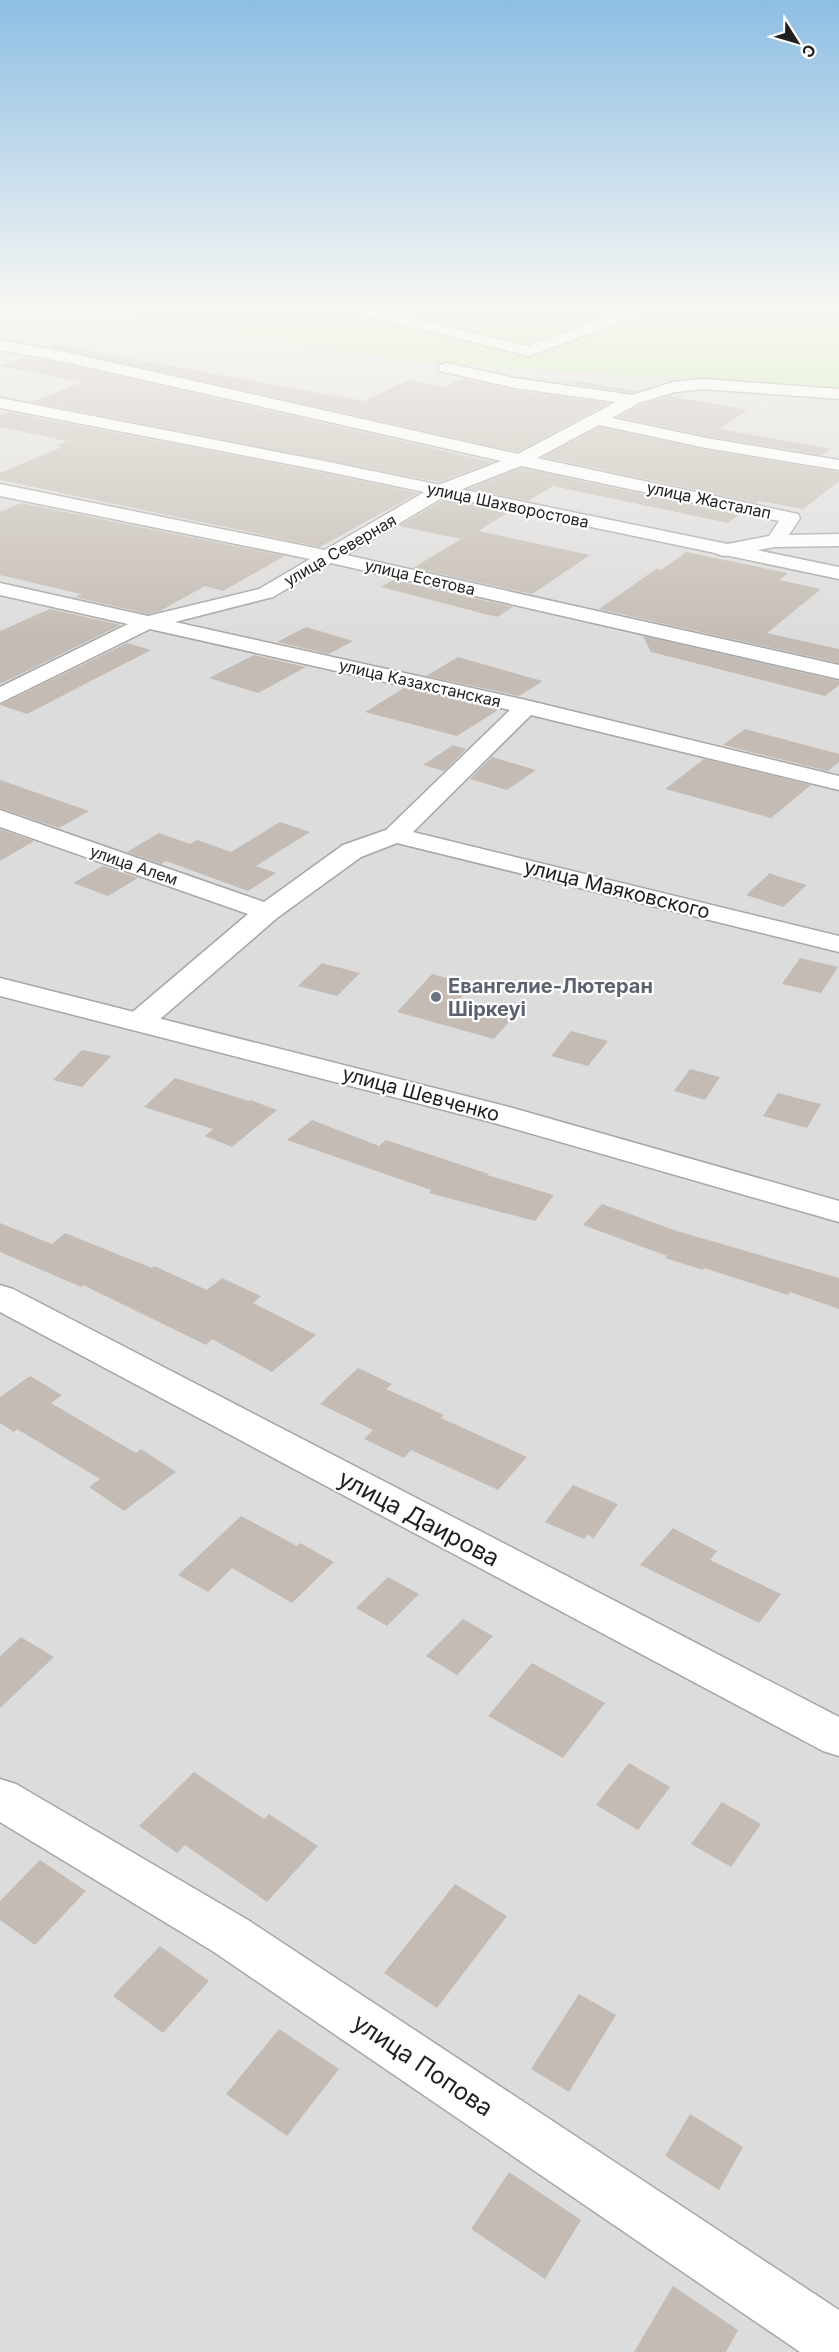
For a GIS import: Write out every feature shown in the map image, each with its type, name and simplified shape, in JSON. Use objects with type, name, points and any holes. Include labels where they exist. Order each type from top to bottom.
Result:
[{"type":"street","name":"улица Шахворостова","points":[[86,420],[324,466],[839,573]]},
{"type":"street","name":"улица Жасталап","points":[[344,420],[791,518],[775,541]]},
{"type":"street","name":"улица Северная","points":[[0,696],[148,622],[177,613],[266,593],[440,491],[520,460],[592,420]]},
{"type":"street","points":[[603,420],[706,443],[839,465]]},
{"type":"street","name":"улица Есетова","points":[[0,490],[330,557],[839,672]]},
{"type":"street","points":[[724,550],[775,541],[839,540]]},
{"type":"street","name":"улица Казахстанская","points":[[0,589],[526,707],[839,783]]},
{"type":"street","points":[[0,680],[23,686]]},
{"type":"street","points":[[140,1021],[267,912],[352,851],[395,835],[526,707]]},
{"type":"street","name":"улица Алем","points":[[0,818],[267,912]]},
{"type":"street","name":"улица Маяковского","points":[[395,835],[839,944]]},
{"type":"street","name":"улица Шевченко","points":[[0,987],[498,1114],[839,1212]]},
{"type":"street","name":"улица Даирова","points":[[0,1297],[839,1737]]},
{"type":"street","name":"улица Попова","points":[[0,1798],[231,1936],[839,2344]]},
{"type":"shaded area","points":[[0,420],[839,420],[839,2352],[0,2352]]},
{"type":"building","points":[[0,420],[48,420],[418,493],[320,547],[0,480],[0,473],[62,447],[55,446],[67,441],[0,427]]},
{"type":"building","points":[[122,420],[309,420],[493,462],[439,482]]},
{"type":"building","points":[[374,420],[578,420],[518,452]]},
{"type":"building","points":[[631,420],[733,420],[719,429],[831,449],[822,455],[706,436]]},
{"type":"building","points":[[599,427],[706,450],[839,472],[839,481],[803,509],[759,501],[756,503],[543,457]]},
{"type":"building","points":[[521,468],[739,515],[728,523],[553,486],[528,501],[469,489]]},
{"type":"building","points":[[445,499],[509,512],[478,531],[590,555],[532,594],[413,568],[461,539],[399,526]]},
{"type":"building","points":[[21,503],[285,556],[223,591],[205,586],[160,611],[148,614],[75,597],[81,594],[0,575],[0,512]]},
{"type":"building","points":[[686,552],[788,573],[779,580],[821,589],[767,633],[839,649],[839,663],[599,609],[656,569],[661,570]]},
{"type":"building","points":[[393,580],[513,607],[497,617],[381,587]]},
{"type":"building","points":[[50,609],[121,625],[0,684],[0,631]]},
{"type":"building","points":[[306,627],[353,641],[329,654],[277,642]]},
{"type":"building","points":[[643,636],[839,681],[839,685],[825,696],[651,652]]},
{"type":"building","points":[[127,643],[151,650],[27,714],[0,705]]},
{"type":"building","points":[[254,655],[306,667],[258,693],[209,678]]},
{"type":"building","points":[[458,657],[543,681],[519,696],[426,676]]},
{"type":"building","points":[[404,688],[498,710],[457,736],[365,712]]},
{"type":"building","points":[[745,729],[839,754],[839,762],[828,771],[723,745]]},
{"type":"building","points":[[453,745],[466,749],[444,771],[423,765]]},
{"type":"building","points":[[492,757],[536,770],[507,790],[470,779]]},
{"type":"building","points":[[704,759],[811,785],[771,818],[665,789]]},
{"type":"building","points":[[0,780],[89,811],[59,828],[0,808]]},
{"type":"building","points":[[280,822],[310,832],[256,866],[276,873],[248,891],[166,861],[161,864],[127,852],[159,833],[190,844],[197,840],[231,852]]},
{"type":"building","points":[[0,829],[34,841],[0,861]]},
{"type":"building","points":[[103,866],[138,878],[108,896],[73,883]]},
{"type":"building","points":[[770,873],[807,885],[783,907],[746,895]]},
{"type":"building","points":[[800,958],[838,967],[821,993],[782,984]]},
{"type":"building","points":[[322,963],[360,973],[337,996],[298,986]]},
{"type":"building","points":[[432,974],[473,985],[457,1002],[513,1017],[494,1039],[397,1012]]},
{"type":"building","points":[[571,1031],[608,1041],[588,1066],[551,1056]]},
{"type":"building","points":[[82,1050],[111,1056],[82,1087],[53,1080]]},
{"type":"building","points":[[690,1069],[720,1077],[705,1100],[674,1091]]},
{"type":"building","points":[[175,1078],[277,1110],[232,1147],[205,1136],[213,1129],[144,1107]]},
{"type":"building","points":[[778,1093],[821,1104],[807,1128],[763,1116]]},
{"type":"building","points":[[312,1120],[379,1146],[386,1140],[489,1174],[487,1175],[554,1195],[535,1221],[429,1193],[431,1190],[287,1140]]},
{"type":"building","points":[[602,1204],[677,1231],[839,1278],[839,1309],[790,1292],[788,1295],[665,1258],[667,1256],[583,1225]]},
{"type":"building","points":[[0,1223],[52,1244],[65,1233],[152,1268],[154,1266],[207,1290],[222,1278],[261,1296],[253,1303],[316,1335],[272,1372],[212,1339],[206,1345],[83,1285],[81,1287],[0,1252]]},
{"type":"building","points":[[358,1368],[392,1384],[386,1389],[444,1415],[441,1418],[527,1457],[498,1490],[411,1450],[404,1458],[364,1439],[373,1430],[320,1404]]},
{"type":"building","points":[[30,1376],[62,1395],[51,1403],[136,1453],[141,1449],[176,1472],[124,1511],[89,1487],[100,1479],[17,1429],[14,1432],[0,1423],[0,1397]]},
{"type":"building","points":[[573,1485],[618,1504],[593,1539],[588,1534],[584,1539],[545,1522]]},
{"type":"building","points":[[241,1516],[297,1546],[300,1543],[334,1562],[292,1603],[232,1568],[208,1592],[178,1575]]},
{"type":"building","points":[[673,1528],[717,1551],[710,1560],[781,1594],[759,1623],[640,1565]]},
{"type":"building","points":[[388,1577],[419,1594],[387,1626],[356,1608]]},
{"type":"building","points":[[463,1619],[493,1636],[457,1675],[426,1656]]},
{"type":"building","points":[[21,1637],[54,1657],[0,1708],[0,1656]]},
{"type":"building","points":[[532,1663],[605,1703],[563,1758],[488,1716]]},
{"type":"building","points":[[629,1763],[670,1787],[638,1830],[596,1805]]},
{"type":"building","points":[[194,1772],[264,1819],[269,1814],[318,1846],[267,1902],[185,1845],[177,1853],[139,1826]]},
{"type":"building","points":[[722,1802],[761,1824],[731,1867],[691,1844]]},
{"type":"building","points":[[40,1860],[86,1891],[35,1945],[0,1920],[0,1901]]},
{"type":"building","points":[[455,1884],[507,1916],[437,2008],[384,1973]]},
{"type":"building","points":[[160,1946],[209,1981],[163,2033],[113,1996]]},
{"type":"building","points":[[579,1994],[616,2015],[569,2092],[531,2069]]},
{"type":"building","points":[[279,2029],[339,2069],[287,2136],[226,2094]]},
{"type":"building","points":[[690,2114],[743,2147],[719,2190],[665,2156]]},
{"type":"building","points":[[509,2172],[581,2220],[545,2279],[471,2229]]},
{"type":"building","points":[[673,2286],[738,2330],[726,2352],[634,2352]]},
{"type":"place","name":"Евангелие-Лютеран Шіркеуі","points":[[436,997]]}]
